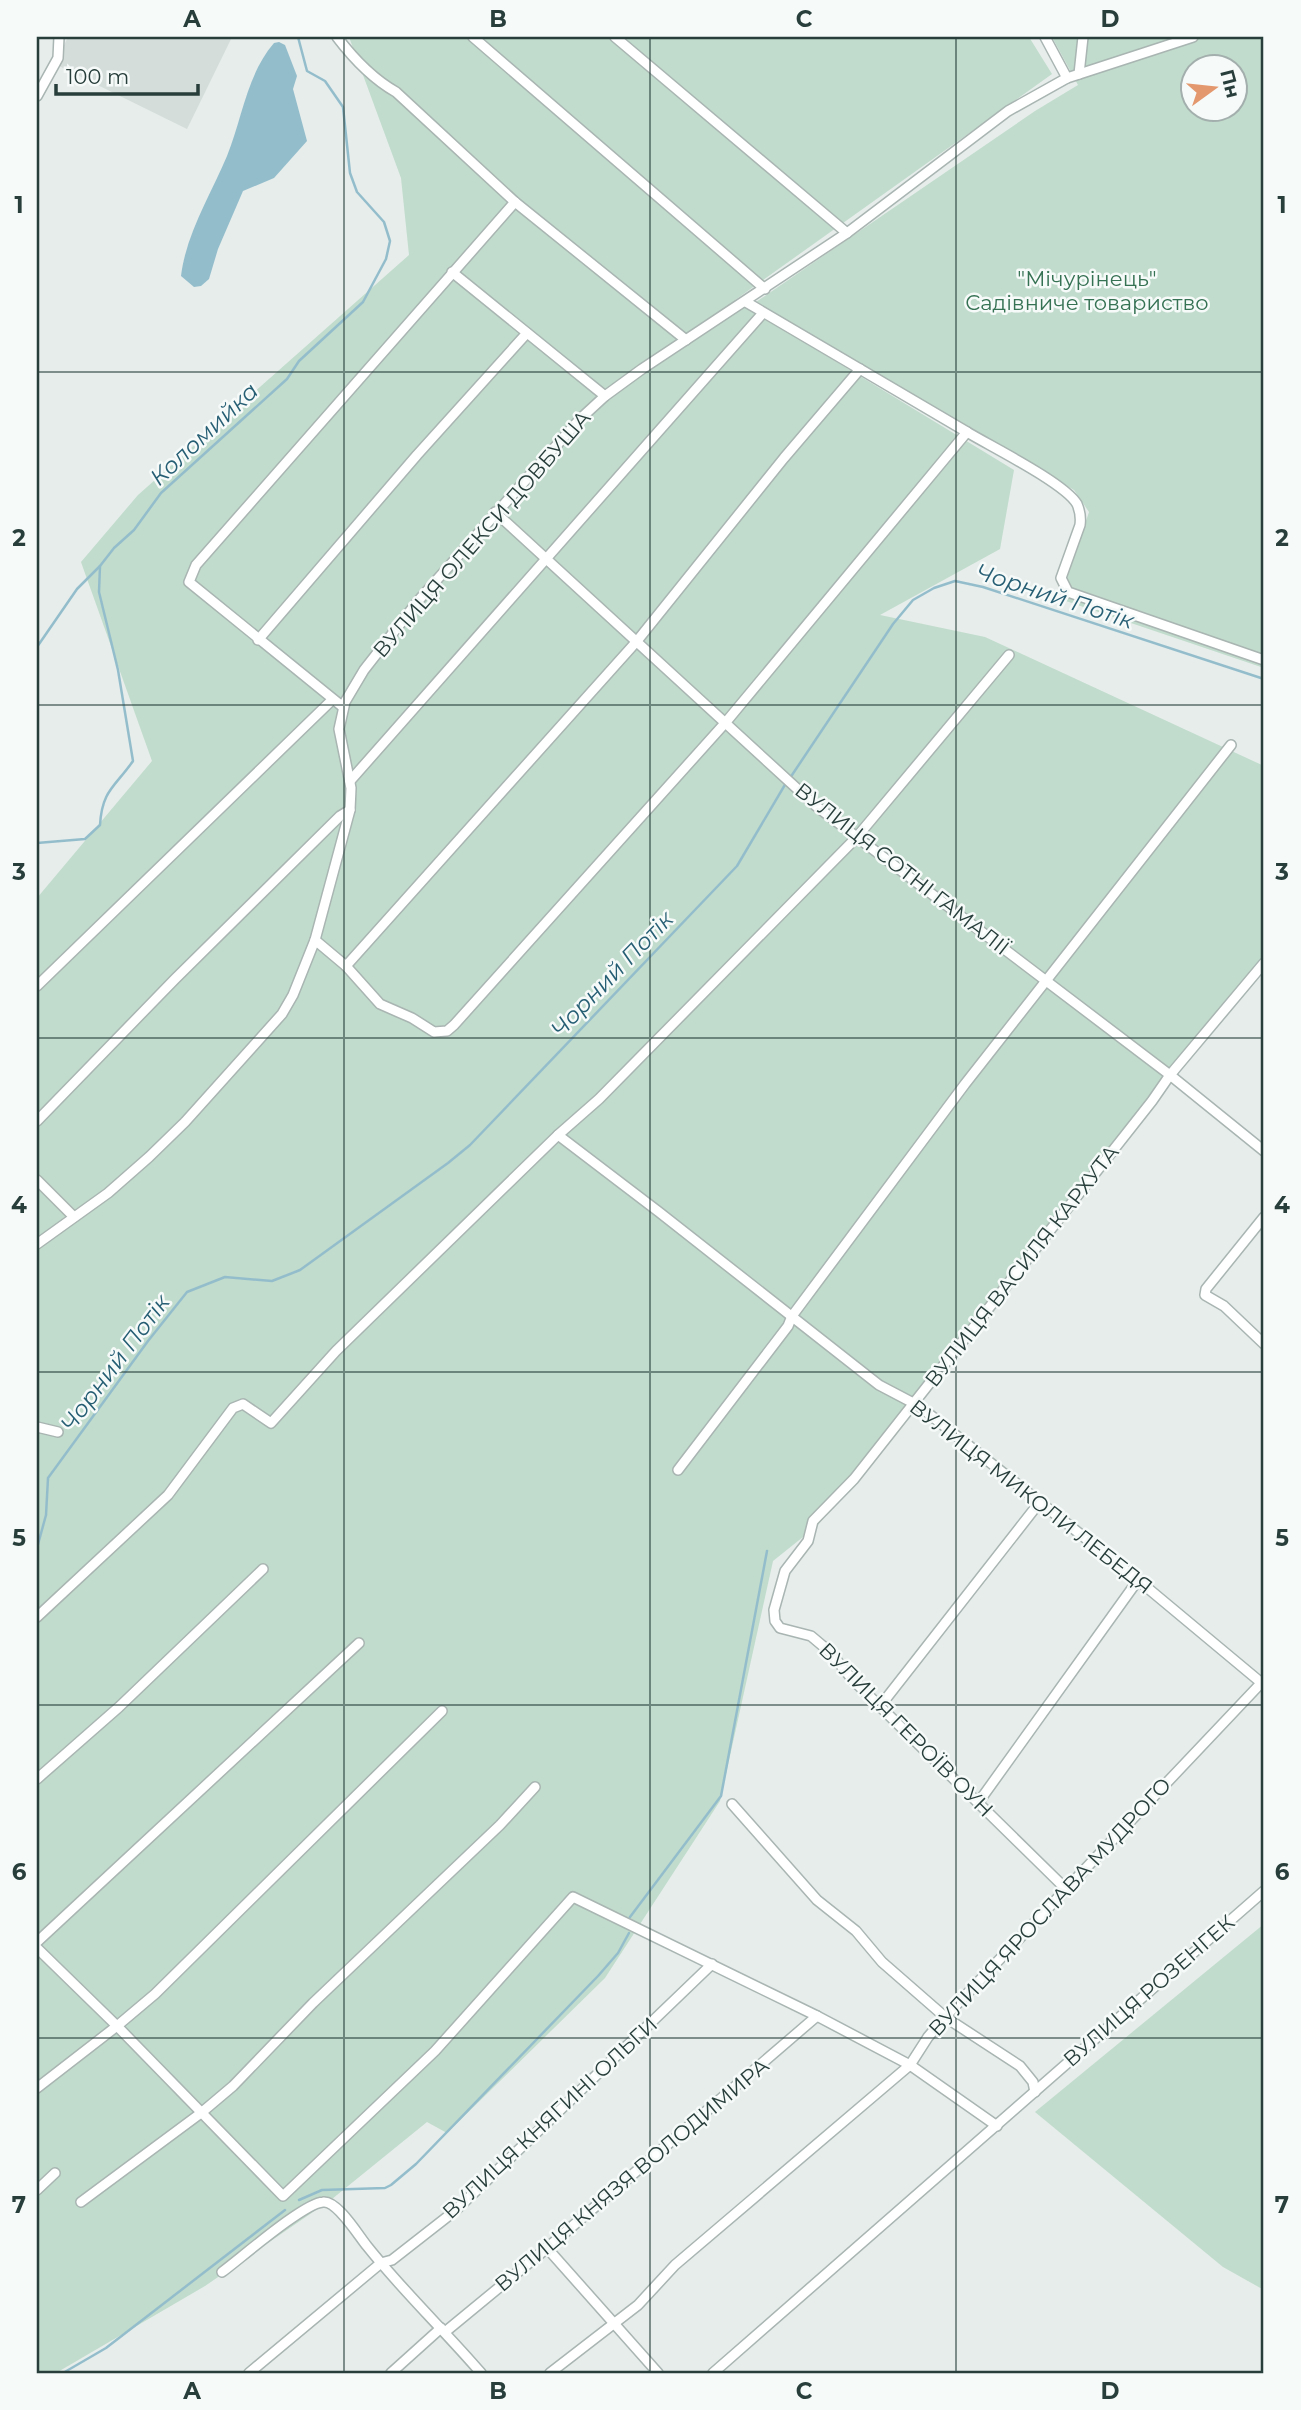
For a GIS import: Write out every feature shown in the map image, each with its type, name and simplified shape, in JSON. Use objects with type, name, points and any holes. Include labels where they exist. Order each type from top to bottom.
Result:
[{"type":"street","points":[[37,96],[58,58],[59,37]]},
{"type":"street","points":[[337,37],[346,50],[382,84],[396,92],[514,202],[686,340]]},
{"type":"street","points":[[473,37],[765,289]]},
{"type":"street","points":[[615,37],[847,233]]},
{"type":"street","points":[[1045,37],[1067,78]]},
{"type":"street","points":[[1079,74],[1083,37]]},
{"type":"street","name":"ВУЛИЦЯ ОЛЕКСИ ДОВБУША","points":[[37,1244],[108,1193],[149,1157],[185,1122],[277,1021],[293,995],[315,940],[350,810],[350,781],[340,741],[339,724],[343,707],[364,670],[418,601],[580,418],[605,396],[847,233],[997,118],[1034,95],[1067,78],[1194,37]]},
{"type":"street","points":[[343,707],[189,582],[196,565],[514,202]]},
{"type":"street","points":[[452,272],[605,396]]},
{"type":"street","points":[[746,302],[1059,486],[1077,504],[1081,517],[1061,578],[1068,592],[1264,660]]},
{"type":"street","points":[[350,781],[763,313]]},
{"type":"street","points":[[258,640],[417,455],[527,333]]},
{"type":"street","points":[[346,967],[637,641],[784,458],[860,369]]},
{"type":"street","points":[[315,940],[346,967],[380,1004],[412,1018],[433,1032],[447,1031],[726,722],[967,432]]},
{"type":"street","name":"ВУЛИЦЯ СОТНІ ГАМАЛІЇ","points":[[495,512],[784,776],[856,838],[1170,1075],[1264,1150]]},
{"type":"street","points":[[37,1617],[168,1495],[233,1408],[243,1404],[271,1423],[336,1351],[599,1098],[856,838],[1009,655]]},
{"type":"street","points":[[37,985],[332,699]]},
{"type":"street","points":[[678,1470],[788,1326],[792,1316],[965,1084],[1231,745]]},
{"type":"street","points":[[37,1121],[175,979],[340,816],[350,810]]},
{"type":"street","name":"ВУЛИЦЯ ВАСИЛЯ КАРХУТА","points":[[785,1571],[808,1541],[813,1521],[848,1486],[1170,1075],[1264,963]]},
{"type":"street","name":"ВУЛИЦЯ МИКОЛИ ЛЕБЕДЯ","points":[[558,1135],[879,1385],[914,1403],[1138,1580],[1263,1683]]},
{"type":"street","points":[[37,1180],[74,1217]]},
{"type":"street","points":[[1264,1217],[1206,1289],[1205,1295],[1224,1306],[1264,1344]]},
{"type":"street","points":[[37,1427],[58,1432]]},
{"type":"street","points":[[881,1705],[1039,1503]]},
{"type":"street","points":[[37,1779],[119,1707],[263,1569]]},
{"type":"street","name":"ВУЛИЦЯ ГЕРОЇВ ОУН","points":[[785,1571],[774,1610],[777,1623],[783,1630],[808,1634],[814,1638],[1066,1890]]},
{"type":"street","points":[[978,1803],[1138,1580]]},
{"type":"street","points":[[37,1942],[359,1643]]},
{"type":"street","name":"ВУЛИЦЯ ЯРОСЛАВА МУДРОГО","points":[[550,2373],[639,2305],[675,2265],[910,2066],[928,2037],[945,2017],[1263,1683]]},
{"type":"street","points":[[37,2088],[155,1994],[265,1888],[399,1750],[442,1711]]},
{"type":"street","points":[[81,2202],[201,2113],[253,2067],[313,2003],[500,1825],[535,1787]]},
{"type":"street","points":[[732,1804],[817,1900],[856,1931],[882,1962],[945,2017],[1020,2066],[1033,2082],[1035,2092]]},
{"type":"street","name":"ВУЛИЦЯ РОЗЕНГЕК","points":[[712,2373],[1264,1891]]},
{"type":"street","points":[[37,1948],[283,2196],[435,2051],[573,1898],[712,1964],[910,2066],[997,2126]]},
{"type":"street","name":"ВУЛИЦЯ КНЯГИНІ ОЛЬГИ","points":[[249,2373],[381,2263],[392,2260],[456,2210],[712,1964]]},
{"type":"street","name":"ВУЛИЦЯ КНЯЗЯ ВОЛОДИМИРА","points":[[391,2373],[547,2248],[817,2017]]},
{"type":"street","points":[[37,2190],[55,2174]]},
{"type":"street","points":[[222,2272],[301,2213],[320,2202],[333,2205],[381,2263],[481,2373]]},
{"type":"street","points":[[547,2248],[658,2373]]},
{"type":"shaded area","points":[[68,37],[232,37],[187,129],[55,64]]},
{"type":"green space","points":[[349,37],[1029,37],[1052,74],[735,300],[1014,470],[1000,549],[880,615],[985,637],[1264,766],[1264,963],[818,1525],[773,1561],[720,1801],[605,1978],[447,2133],[427,2122],[332,2199],[205,2286],[56,2373],[37,2373],[37,898],[152,761],[81,562],[138,495],[409,255],[401,178]]},
{"type":"green space","name":"\"Мічурінець\" Садівниче товариство","points":[[1052,37],[1264,37],[1264,668],[1060,599],[1089,512],[1074,490],[756,302],[1035,111],[1078,85]]},
{"type":"green space","points":[[1264,1924],[1264,2290],[1223,2267],[1035,2112]]},
{"type":"water","points":[[274,43],[285,45],[297,76],[293,89],[307,141],[274,178],[243,191],[218,249],[209,279],[201,286],[194,287],[181,276],[188,245],[227,156],[257,69]]},
{"type":"waterway","name":"Коломийка","points":[[37,843],[85,839],[100,825],[103,804],[110,790],[133,761],[118,670],[99,592],[100,566],[114,548],[134,530],[161,493],[287,379],[299,361],[363,302],[386,259],[390,241],[384,222],[357,192],[350,173],[343,107],[325,81],[307,71],[298,37]]},
{"type":"waterway","points":[[37,647],[77,589],[100,566]]},
{"type":"waterway","name":"Чорний Потік","points":[[790,778],[893,624],[913,600],[934,588],[955,581],[983,587],[1264,679]]},
{"type":"waterway","name":"Чорний Потік","points":[[37,1548],[46,1515],[48,1478],[187,1292],[225,1277],[272,1281],[300,1270],[470,1145],[737,866],[786,783]]},
{"type":"waterway","points":[[630,1917],[721,1796],[767,1551]]},
{"type":"waterway","points":[[299,2200],[322,2190],[385,2188],[391,2185],[416,2164],[598,1976],[618,1953],[629,1933]]},
{"type":"waterway","points":[[63,2373],[106,2348],[285,2210]]}]
